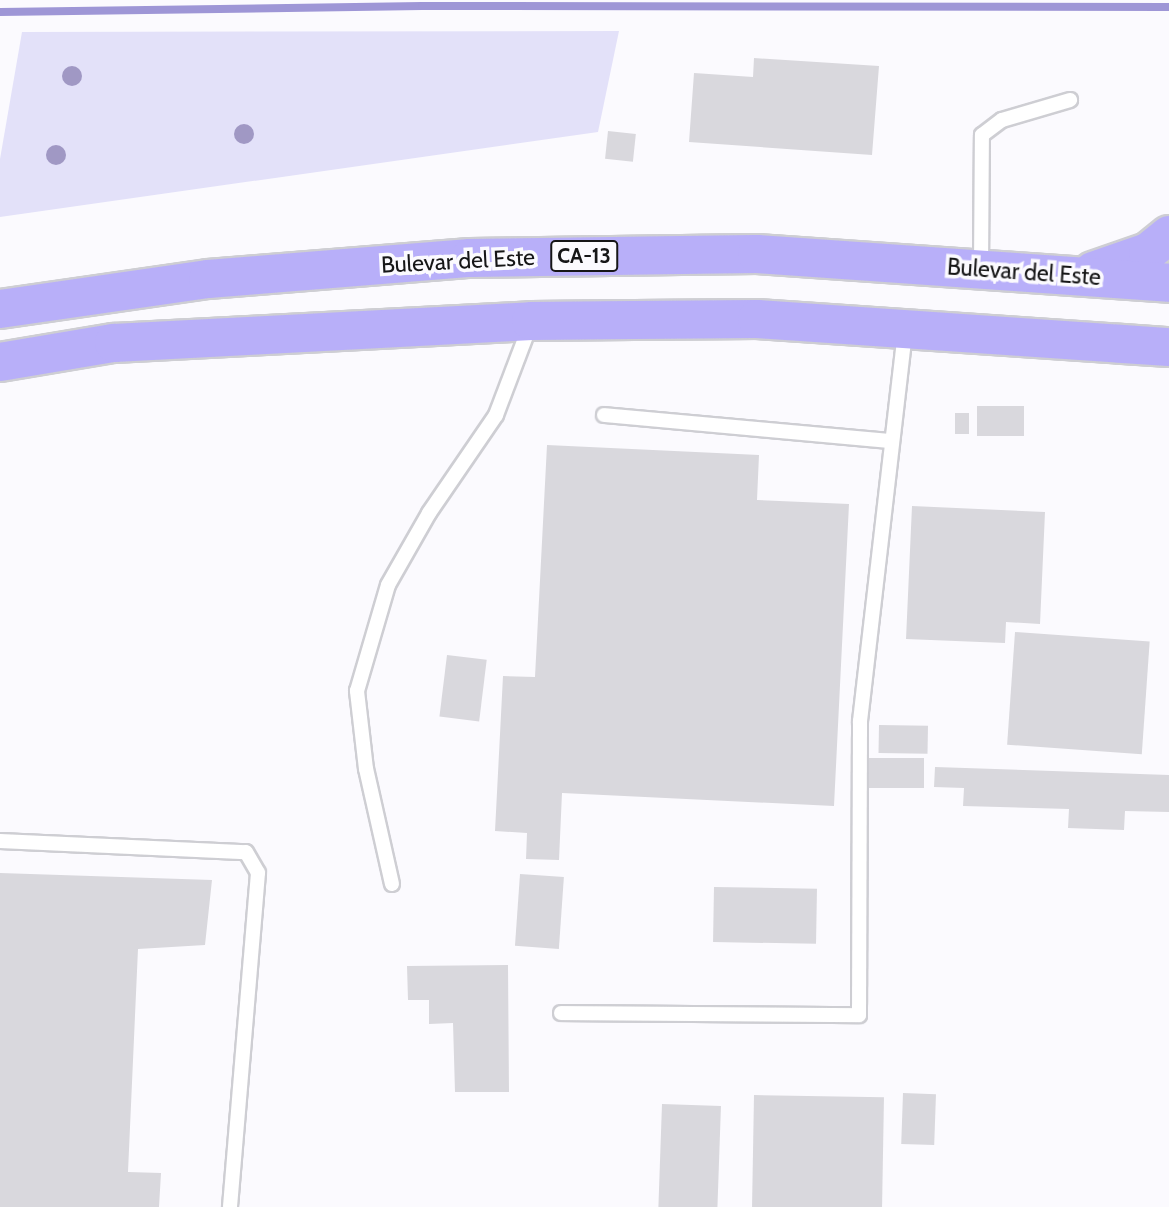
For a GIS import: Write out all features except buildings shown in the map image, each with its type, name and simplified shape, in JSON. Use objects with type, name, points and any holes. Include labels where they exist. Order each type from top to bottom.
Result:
[{"type":"highway","points":[[1073,276],[1126,262],[1169,235]]},
{"type":"highway","name":"Bulevar del Este","points":[[0,309],[208,279],[470,258],[757,254],[1169,283]]},
{"type":"highway","points":[[0,362],[114,343],[531,321],[757,319],[1167,349]]},
{"type":"lane","points":[[981,268],[982,135],[1002,120],[1070,100]]},
{"type":"lane","points":[[392,884],[366,769],[357,691],[388,585],[429,513],[496,415],[531,321]]},
{"type":"lane","points":[[561,1013],[859,1015],[860,722],[905,328]]},
{"type":"lane","points":[[604,415],[891,441]]},
{"type":"lane","points":[[0,841],[246,852],[258,873],[230,1207]]},
{"type":"shaded area","points":[[619,31],[598,132],[0,217],[0,159],[22,32]]},
{"type":"waterway","points":[[0,12],[422,6],[1169,7]]}]
